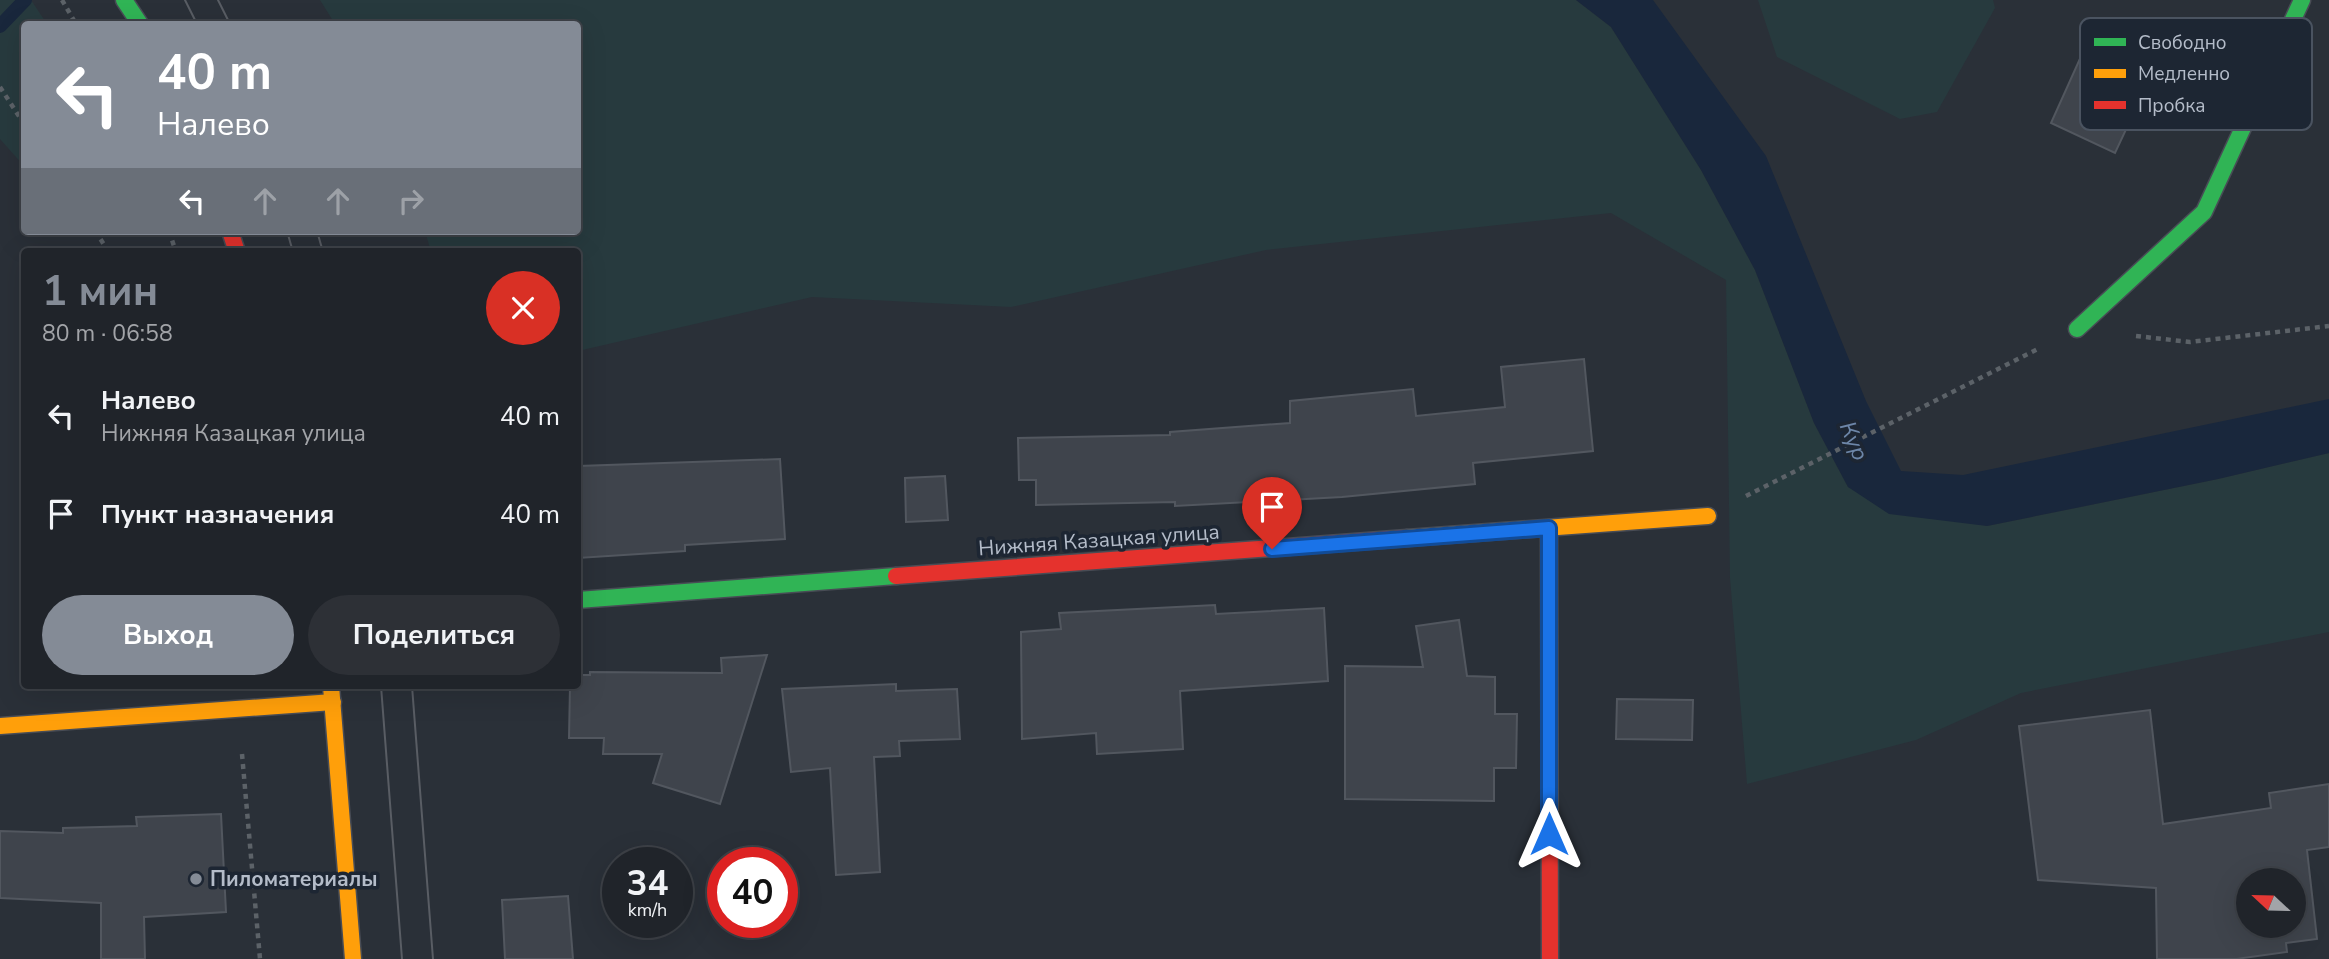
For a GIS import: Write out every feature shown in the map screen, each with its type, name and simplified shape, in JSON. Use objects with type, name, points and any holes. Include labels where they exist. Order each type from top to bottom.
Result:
[{"type":"street","points":[[124,0],[138,21]]},
{"type":"street","points":[[2294,18],[2302,0]]},
{"type":"street","points":[[2077,329],[2204,212],[2242,130]]},
{"type":"street","name":"Нижняя Казацкая улица","points":[[581,600],[1708,516]]},
{"type":"street","points":[[1549,528],[1550,959]]},
{"type":"street","points":[[0,726],[239,709],[332,694],[353,959]]},
{"type":"path","points":[[62,0],[74,21]]},
{"type":"path","points":[[0,87],[21,119]]},
{"type":"path","points":[[1708,516],[2077,329],[2190,342],[2329,326]]},
{"type":"path","points":[[239,709],[260,959]]},
{"type":"green space","points":[[0,0],[31,0],[45,21],[21,21],[21,163],[0,139]]},
{"type":"green space","points":[[320,0],[1576,0],[1611,27],[1701,170],[1755,270],[1814,423],[1848,487],[1987,526],[2218,479],[2329,453],[2329,632],[2021,693],[1916,740],[1747,784],[1730,578],[1726,280],[1611,213],[1266,250],[1011,307],[812,297],[581,350],[581,248],[430,248],[426,235],[581,235],[581,21],[333,21]]},
{"type":"green space","points":[[1758,0],[1993,0],[1995,8],[1937,112],[1900,119],[1777,57]]},
{"type":"water","points":[[1576,0],[1653,0],[1766,156],[1866,401],[1901,471],[1963,475],[2329,399],[2329,453],[2218,479],[1987,526],[1889,514],[1848,487],[1814,423],[1755,270],[1701,170],[1611,27]]},
{"type":"building","points":[[2080,59],[2080,130],[2126,130],[2115,153],[2051,123]]},
{"type":"building","points":[[1584,359],[1593,451],[1473,463],[1475,484],[1342,497],[1175,506],[1175,502],[1036,505],[1036,480],[1019,480],[1018,438],[1170,435],[1170,432],[1290,423],[1290,401],[1413,389],[1416,416],[1505,407],[1501,367]]},
{"type":"building","points":[[780,459],[785,539],[685,545],[685,551],[581,558],[581,466]]},
{"type":"building","points":[[945,476],[948,520],[906,522],[905,478]]},
{"type":"building","points":[[1215,605],[1216,614],[1324,608],[1328,681],[1180,691],[1183,749],[1097,754],[1096,733],[1022,739],[1021,632],[1061,629],[1059,613]]},
{"type":"building","points":[[1459,620],[1467,676],[1495,677],[1495,714],[1517,714],[1516,768],[1494,768],[1494,801],[1345,799],[1345,666],[1423,667],[1416,626]]},
{"type":"building","points":[[767,655],[720,804],[653,783],[662,754],[603,754],[604,738],[569,738],[570,689],[581,689],[581,675],[590,675],[590,672],[722,673],[721,658]]},
{"type":"building","points":[[896,684],[896,691],[957,689],[960,739],[899,741],[900,756],[874,757],[880,872],[836,875],[830,768],[791,772],[782,689]]},
{"type":"building","points":[[1617,699],[1693,700],[1692,740],[1616,739]]},
{"type":"building","points":[[2150,710],[2163,824],[2271,808],[2269,793],[2329,784],[2329,847],[2307,850],[2317,939],[2286,943],[2287,952],[2236,959],[2157,959],[2156,888],[2038,880],[2019,726]]},
{"type":"building","points":[[221,814],[226,912],[144,917],[145,959],[101,959],[101,903],[0,898],[0,831],[63,833],[63,828],[137,826],[136,817]]},
{"type":"building","points":[[568,896],[573,959],[505,959],[502,900]]},
{"type":"waterway","name":"Кур","points":[[0,26],[25,0]]},
{"type":"tram line","points":[[185,0],[196,21]]},
{"type":"tram line","points":[[218,0],[228,21]]},
{"type":"tram line","points":[[288,235],[292,248]]},
{"type":"tram line","points":[[318,235],[322,248]]},
{"type":"tram line","points":[[381,689],[402,959]]},
{"type":"tram line","points":[[412,689],[433,959]]},
{"type":"traffic: fast","points":[[124,0],[138,21]]},
{"type":"traffic: fast","points":[[2294,18],[2302,0]]},
{"type":"traffic: fast","points":[[2077,329],[2204,212],[2242,130]]},
{"type":"traffic: fast","points":[[581,600],[896,576]]},
{"type":"traffic: slow","points":[[1407,538],[1708,516]]},
{"type":"traffic: slow","points":[[331,689],[353,959]]},
{"type":"traffic: slow","points":[[0,726],[333,702]]},
{"type":"traffic: jam","points":[[231,235],[236,248]]},
{"type":"traffic: jam","points":[[1549,528],[1550,959]]},
{"type":"traffic: jam","points":[[896,576],[1407,538]]},
{"type":"place","name":"Пиломатериалы","points":[[196,879]]},
{"type":"route","points":[[1272,549],[1549,528],[1549,834]]}]
